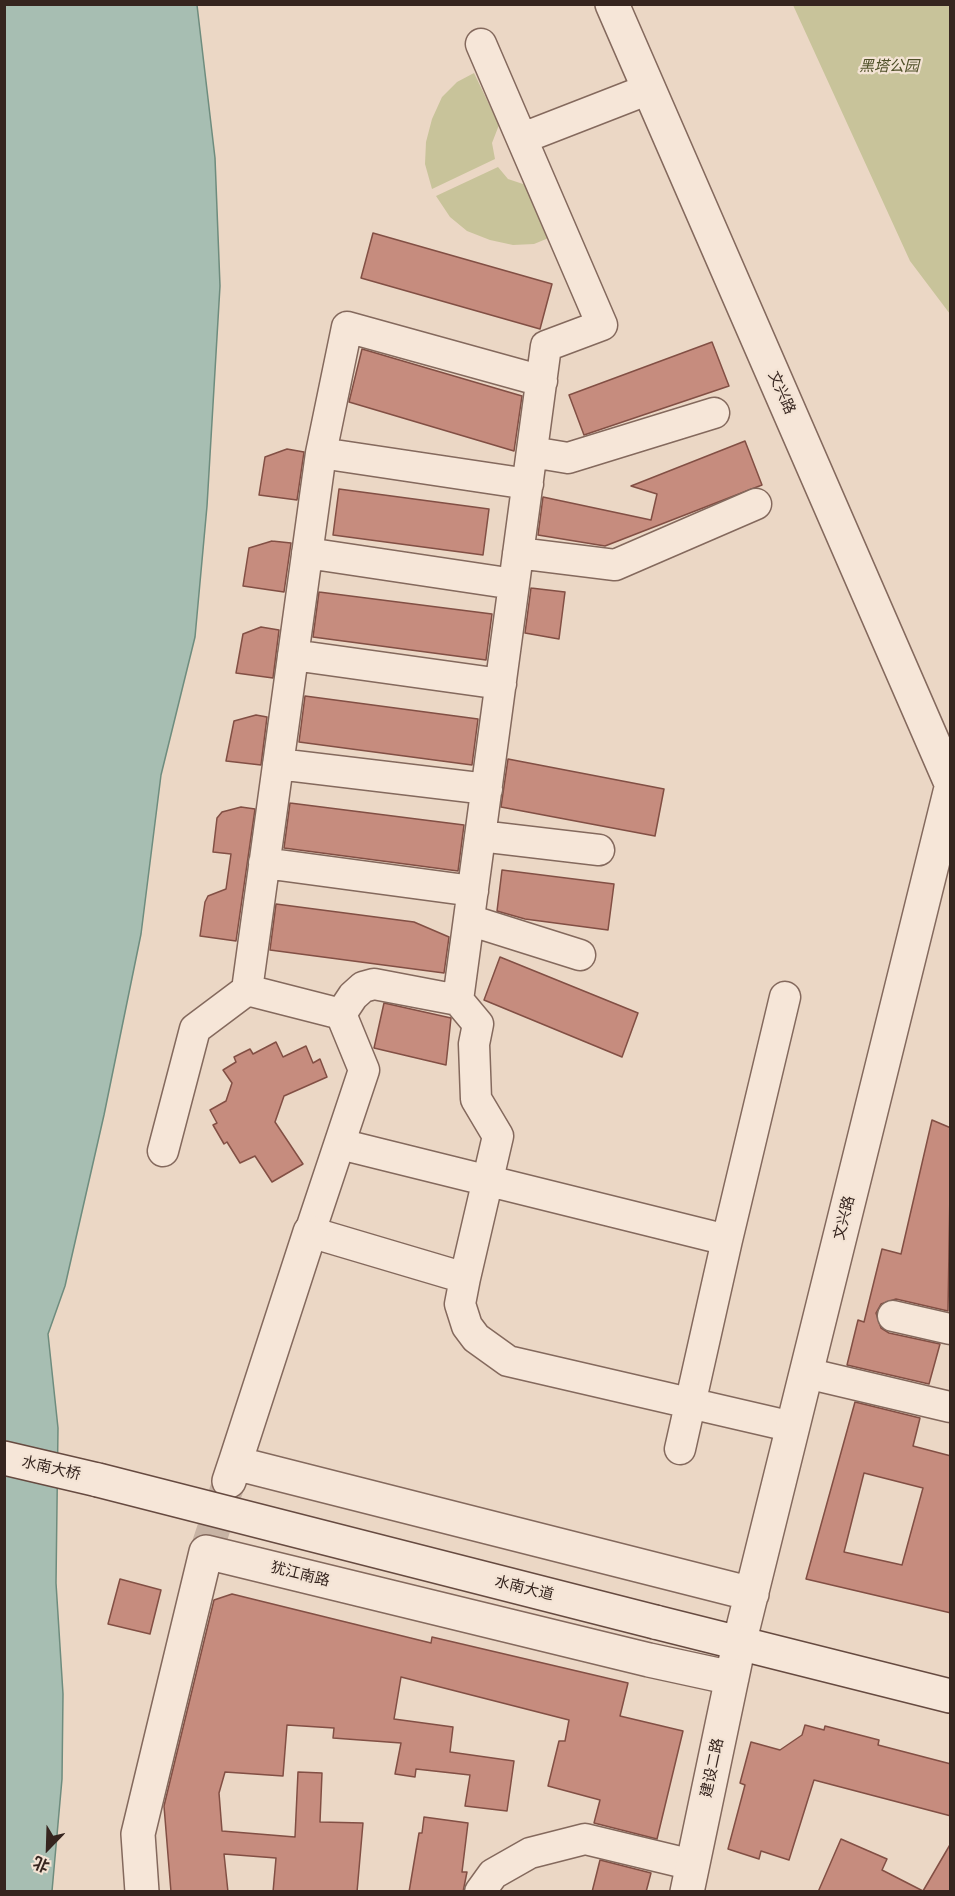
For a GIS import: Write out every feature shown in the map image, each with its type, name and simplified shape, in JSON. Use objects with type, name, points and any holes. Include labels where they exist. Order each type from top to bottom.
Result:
[{"type":"street","name":"文兴路","points":[[612,4],[951,781]]},
{"type":"street","points":[[458,1000],[546,346],[602,325],[481,44]]},
{"type":"street","points":[[523,138],[649,89]]},
{"type":"street","points":[[163,1151],[195,1029],[247,990],[321,453],[347,327],[542,381]]},
{"type":"street","points":[[532,452],[568,458],[714,413]]},
{"type":"street","points":[[321,453],[528,484]]},
{"type":"street","points":[[518,553],[615,565],[756,504]]},
{"type":"street","points":[[307,553],[514,584]]},
{"type":"street","points":[[293,655],[501,684]]},
{"type":"street","points":[[278,764],[487,789]]},
{"type":"street","name":"文兴路","points":[[739,1644],[951,792]]},
{"type":"street","points":[[480,836],[600,850]]},
{"type":"street","points":[[264,863],[473,891]]},
{"type":"street","points":[[469,920],[580,955]]},
{"type":"street","points":[[340,1014],[358,992],[374,984],[458,1000],[478,1024],[474,1044],[476,1099],[498,1136],[460,1304],[467,1326],[476,1338],[496,1354],[508,1360],[793,1427]]},
{"type":"street","points":[[247,990],[340,1014]]},
{"type":"street","points":[[680,1449],[785,997]]},
{"type":"street","points":[[340,1014],[364,1070],[232,1472],[752,1594]]},
{"type":"street","points":[[340,1144],[727,1240]]},
{"type":"street","points":[[310,1232],[465,1278]]},
{"type":"street","points":[[894,1316],[951,1329]]},
{"type":"street","points":[[806,1373],[951,1407]]},
{"type":"street","name":"水南大桥","points":[[4,1458],[98,1480]]},
{"type":"street","name":"水南大道","points":[[98,1480],[951,1696]]},
{"type":"street","name":"犹江南路","points":[[142,1892],[138,1834],[207,1549],[649,1660],[732,1678]]},
{"type":"street","name":"建设二路","points":[[690,1878],[739,1644]]},
{"type":"street","points":[[480,1892],[492,1874],[530,1853],[585,1839],[690,1878]]},
{"type":"green space","name":"黑塔公园","points":[[793,5],[950,5],[950,314],[910,261]]},
{"type":"green space","points":[[474,73],[499,125],[492,143],[495,159],[432,189],[425,164],[426,142],[432,119],[442,97],[457,82]]},
{"type":"green space","points":[[498,167],[508,179],[526,185],[551,237],[534,244],[513,245],[490,240],[467,231],[450,217],[436,196]]},
{"type":"shaded area","points":[[5,5],[197,5],[215,158],[220,286],[207,506],[195,637],[161,775],[141,934],[104,1115],[65,1286],[48,1334],[58,1428],[56,1583],[63,1694],[62,1779],[52,1891],[5,1892]]},
{"type":"building","points":[[373,233],[552,284],[540,329],[361,278]]},
{"type":"building","points":[[712,342],[729,386],[584,435],[569,395]]},
{"type":"building","points":[[362,349],[522,396],[514,451],[349,402]]},
{"type":"building","points":[[745,441],[762,485],[605,546],[538,535],[543,497],[651,520],[657,494],[631,486]]},
{"type":"building","points":[[287,449],[304,452],[297,500],[259,495],[265,457]]},
{"type":"building","points":[[339,489],[489,509],[483,555],[333,535]]},
{"type":"building","points":[[272,541],[291,543],[284,592],[243,586],[249,548]]},
{"type":"building","points":[[531,588],[565,592],[559,639],[525,633]]},
{"type":"building","points":[[319,592],[492,614],[486,660],[313,637]]},
{"type":"building","points":[[261,627],[279,630],[273,678],[236,673],[243,634]]},
{"type":"building","points":[[305,696],[478,719],[472,765],[299,742]]},
{"type":"building","points":[[256,715],[267,717],[261,765],[226,761],[234,721]]},
{"type":"building","points":[[508,759],[664,789],[655,836],[501,807]]},
{"type":"building","points":[[290,803],[464,825],[458,871],[284,848]]},
{"type":"building","points":[[241,807],[255,809],[236,941],[200,936],[208,896],[226,889],[231,854],[213,852],[217,818],[222,812]]},
{"type":"building","points":[[502,870],[614,884],[608,930],[525,919],[497,911]]},
{"type":"building","points":[[276,904],[414,922],[449,937],[444,973],[270,950]]},
{"type":"building","points":[[500,957],[638,1013],[622,1057],[484,1000]]},
{"type":"building","points":[[384,1003],[451,1018],[446,1065],[374,1048]]},
{"type":"building","points":[[276,1042],[283,1057],[306,1046],[313,1063],[320,1059],[327,1077],[284,1096],[275,1122],[303,1164],[272,1182],[255,1156],[240,1163],[227,1142],[224,1144],[213,1125],[217,1123],[210,1110],[226,1101],[232,1083],[223,1070],[236,1062],[234,1057],[250,1049],[253,1054]]},
{"type":"building","points":[[932,1120],[951,1128],[948,1311],[896,1299],[881,1304],[876,1313],[881,1328],[889,1333],[940,1344],[929,1384],[847,1365],[858,1320],[864,1322],[882,1249],[901,1254]]},
{"type":"building","points":[[855,1402],[920,1418],[913,1446],[951,1456],[951,1613],[806,1579]],"holes":[[[864,1473],[923,1488],[902,1565],[844,1552]]]},
{"type":"building","points":[[120,1579],[161,1590],[150,1634],[108,1624]]},
{"type":"building","points":[[232,1594],[431,1643],[432,1637],[628,1683],[620,1716],[683,1731],[657,1839],[594,1823],[600,1800],[548,1786],[559,1741],[565,1741],[569,1720],[401,1677],[394,1719],[453,1727],[450,1752],[514,1761],[507,1811],[465,1806],[470,1775],[416,1769],[415,1777],[395,1774],[401,1743],[333,1738],[334,1728],[287,1725],[283,1776],[225,1772],[219,1793],[222,1831],[295,1837],[298,1772],[322,1773],[320,1822],[363,1823],[357,1892],[273,1892],[276,1858],[224,1854],[228,1892],[171,1892],[164,1806],[214,1600]]},
{"type":"building","points":[[805,1725],[824,1730],[825,1726],[879,1740],[878,1745],[951,1764],[951,1816],[814,1780],[789,1860],[761,1851],[759,1859],[728,1849],[745,1785],[740,1783],[751,1742],[780,1750],[802,1735]]},
{"type":"building","points":[[424,1817],[468,1823],[462,1872],[467,1872],[463,1892],[409,1892]]},
{"type":"building","points":[[841,1839],[887,1859],[882,1870],[923,1891],[951,1843],[951,1892],[818,1892]]},
{"type":"building","points":[[600,1860],[651,1873],[646,1892],[592,1892]]},
{"type":"tunnel","points":[[208,1546],[228,1485]]}]
